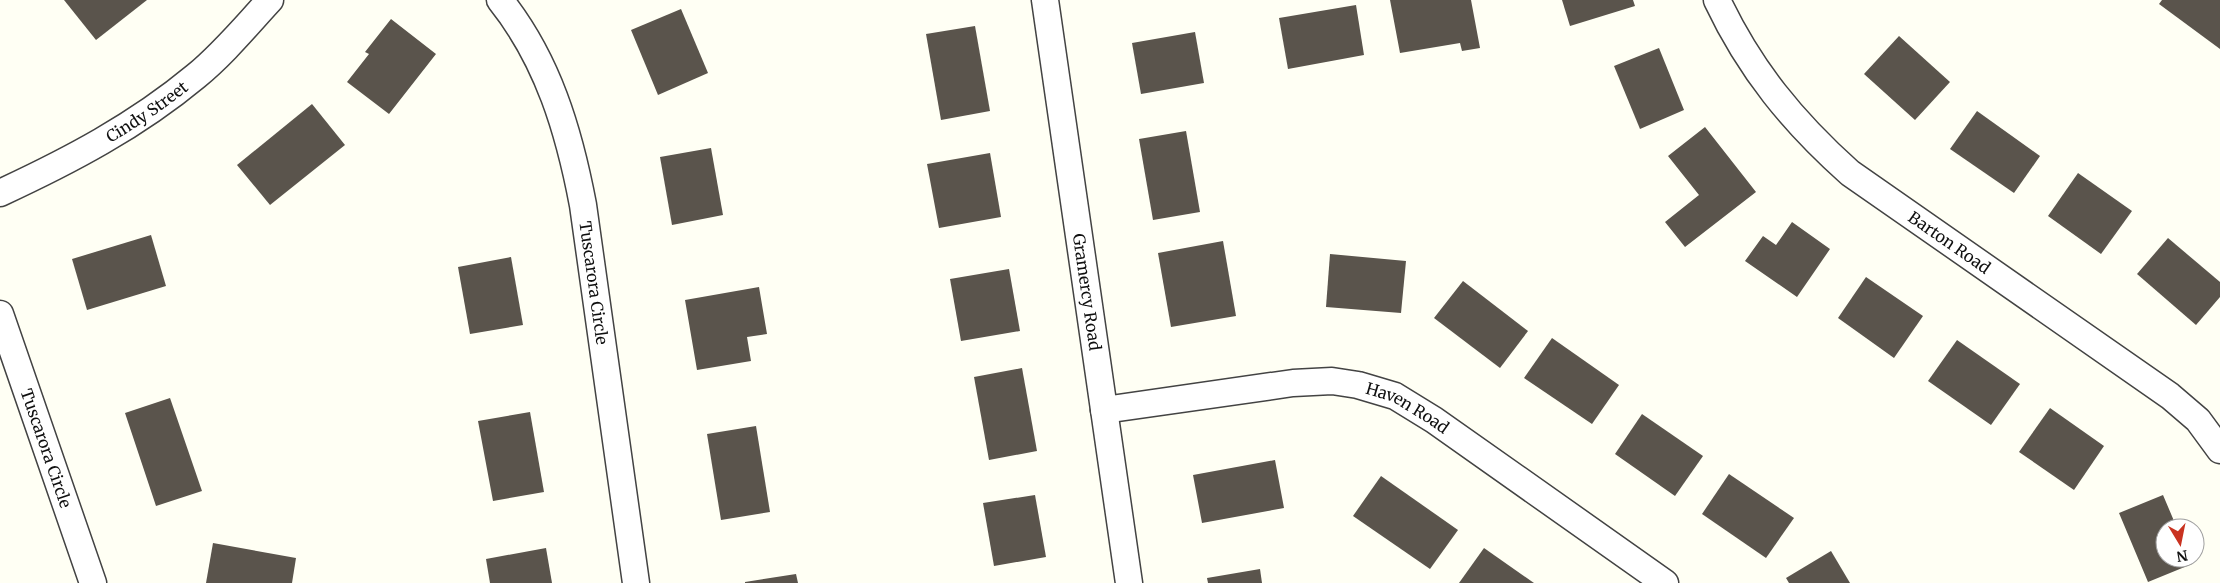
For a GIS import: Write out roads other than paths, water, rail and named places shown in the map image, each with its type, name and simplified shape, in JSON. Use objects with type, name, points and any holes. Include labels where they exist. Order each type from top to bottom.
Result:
[{"type":"street","name":"Cindy Street","points":[[0,193],[71,160],[139,119],[196,76],[270,0]]},
{"type":"street","name":"Tuscarora Circle","points":[[500,0],[523,33],[548,81],[563,119],[574,157],[583,205],[636,583]]},
{"type":"street","name":"Gramercy Road","points":[[1045,0],[1129,583]]},
{"type":"street","name":"Barton Road","points":[[1717,0],[1739,44],[1764,82],[1789,114],[1850,173],[2170,396],[2198,420],[2220,450]]},
{"type":"street","name":"Tuscarora Circle","points":[[0,314],[93,583]]},
{"type":"street","name":"Haven Road","points":[[1104,410],[1293,383],[1332,381],[1377,390],[1395,396],[1434,420],[1666,583]]}]
